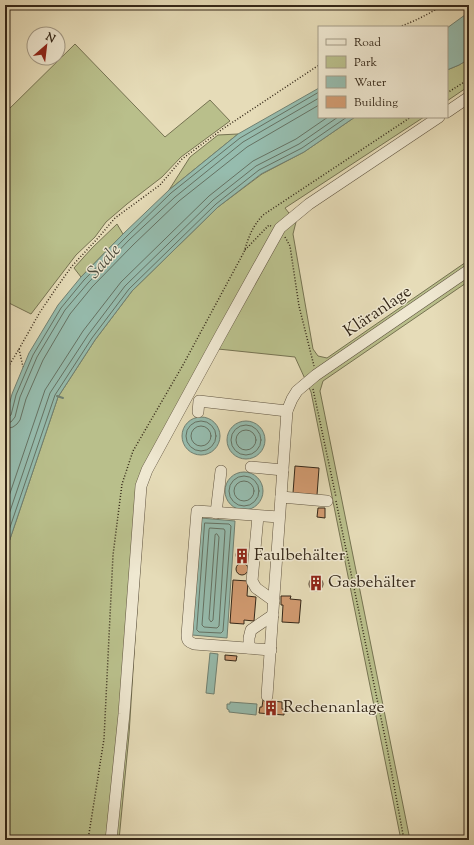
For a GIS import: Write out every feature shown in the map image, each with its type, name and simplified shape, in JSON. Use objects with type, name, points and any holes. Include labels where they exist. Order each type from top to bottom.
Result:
[{"type":"lane","points":[[448,111],[469,97]]},
{"type":"lane","points":[[111,840],[124,714],[141,486],[150,464],[280,228],[309,204],[438,118]]},
{"type":"lane","name":"Kläranlage","points":[[287,411],[297,390],[316,375],[469,270]]},
{"type":"lane","points":[[198,412],[199,400],[287,411],[268,696]]},
{"type":"lane","points":[[251,467],[283,470]]},
{"type":"lane","points":[[216,513],[221,471]]},
{"type":"lane","points":[[281,498],[327,501]]},
{"type":"lane","points":[[271,650],[190,643],[187,640],[187,628],[197,511],[280,518]]},
{"type":"lane","points":[[258,516],[252,581],[256,588],[274,601]]},
{"type":"lane","points":[[249,648],[251,630],[273,615]]},
{"type":"path","points":[[402,26],[411,23],[443,5]]},
{"type":"path","points":[[5,372],[40,312],[72,266],[115,218],[160,185],[182,159],[224,128],[318,66]]},
{"type":"path","points":[[448,93],[469,79]]},
{"type":"path","points":[[88,840],[104,739],[113,555],[122,484],[133,450],[183,365],[244,252],[250,233],[256,222],[263,215],[409,118]]},
{"type":"path","points":[[5,208],[7,204]]},
{"type":"path","points":[[244,252],[268,225],[280,228],[290,246],[299,306],[316,375],[313,387],[387,747],[404,840]]},
{"type":"path","points":[[19,349],[23,367]]},
{"type":"green space","points":[[75,44],[165,137],[210,100],[230,121],[181,157],[162,177],[106,222],[95,237],[76,255],[31,314],[5,301],[5,113],[53,66],[66,66],[66,53]]},
{"type":"green space","points":[[469,59],[469,86],[448,100],[448,70]]},
{"type":"green space","points":[[354,118],[422,118],[285,208],[296,222],[293,234],[313,349],[318,356],[327,358],[469,260],[469,281],[323,381],[320,391],[410,840],[401,840],[311,392],[295,357],[218,349],[146,481],[129,735],[119,840],[5,840],[5,550],[58,397],[95,340],[132,291],[218,207],[262,174],[304,152]]},
{"type":"green space","points":[[238,134],[169,190],[190,157],[218,135]]},
{"type":"green space","points":[[117,224],[123,234],[81,277],[74,268]]},
{"type":"water","points":[[469,12],[469,59],[448,70],[448,27]]},
{"type":"water","name":"Saale","points":[[318,89],[318,118],[354,118],[304,152],[261,174],[218,207],[132,291],[95,340],[58,397],[5,550],[5,420],[12,394],[29,353],[58,305],[81,277],[169,190],[238,134]]},
{"type":"water","points":[[197,417],[205,417],[215,422],[219,429],[219,443],[215,450],[205,455],[197,455],[187,450],[185,447],[182,440],[182,432],[187,422],[190,420]]},
{"type":"water","points":[[242,421],[250,421],[260,426],[264,433],[264,447],[260,454],[250,459],[242,459],[232,454],[230,451],[227,444],[227,436],[232,426],[235,424]]},
{"type":"water","points":[[240,472],[248,472],[258,477],[262,484],[262,498],[258,505],[248,510],[240,510],[230,505],[228,502],[225,495],[225,487],[230,477],[233,475]]},
{"type":"water","points":[[201,518],[235,521],[227,638],[192,635]]},
{"type":"water","points":[[210,653],[218,654],[214,694],[206,693]]},
{"type":"water","points":[[230,702],[257,704],[256,715],[229,712],[227,709],[227,704],[230,704]]},
{"type":"building","points":[[295,466],[319,468],[317,495],[293,493]]},
{"type":"building","points":[[318,508],[325,508],[325,518],[317,517]]},
{"type":"building","name":"Faulbehälter","points":[[242,549],[246,551],[248,555],[246,559],[242,561],[238,559],[236,555],[238,551]]},
{"type":"building","name":"Faulbehälter","points":[[242,563],[246,565],[248,569],[246,573],[242,575],[238,573],[236,569],[238,565]]},
{"type":"building","name":"Gasbehälter","points":[[316,577],[321,579],[323,584],[321,589],[316,591],[311,589],[309,584],[311,579]]},
{"type":"building","points":[[233,580],[248,581],[247,596],[256,597],[254,621],[244,620],[244,624],[230,623]]},
{"type":"building","points":[[281,596],[291,596],[290,599],[301,600],[299,623],[282,622],[283,605],[281,605]]},
{"type":"building","points":[[225,655],[237,656],[236,661],[225,660]]},
{"type":"building","name":"Rechenanlage","points":[[263,700],[282,702],[284,715],[259,713]]},
{"type":"waterway","points":[[57,396],[63,398]]},
{"type":"place","name":"Faulbehälter","points":[[242,556]]},
{"type":"place","name":"Gasbehälter","points":[[316,583]]},
{"type":"place","name":"Rechenanlage","points":[[271,708]]}]
